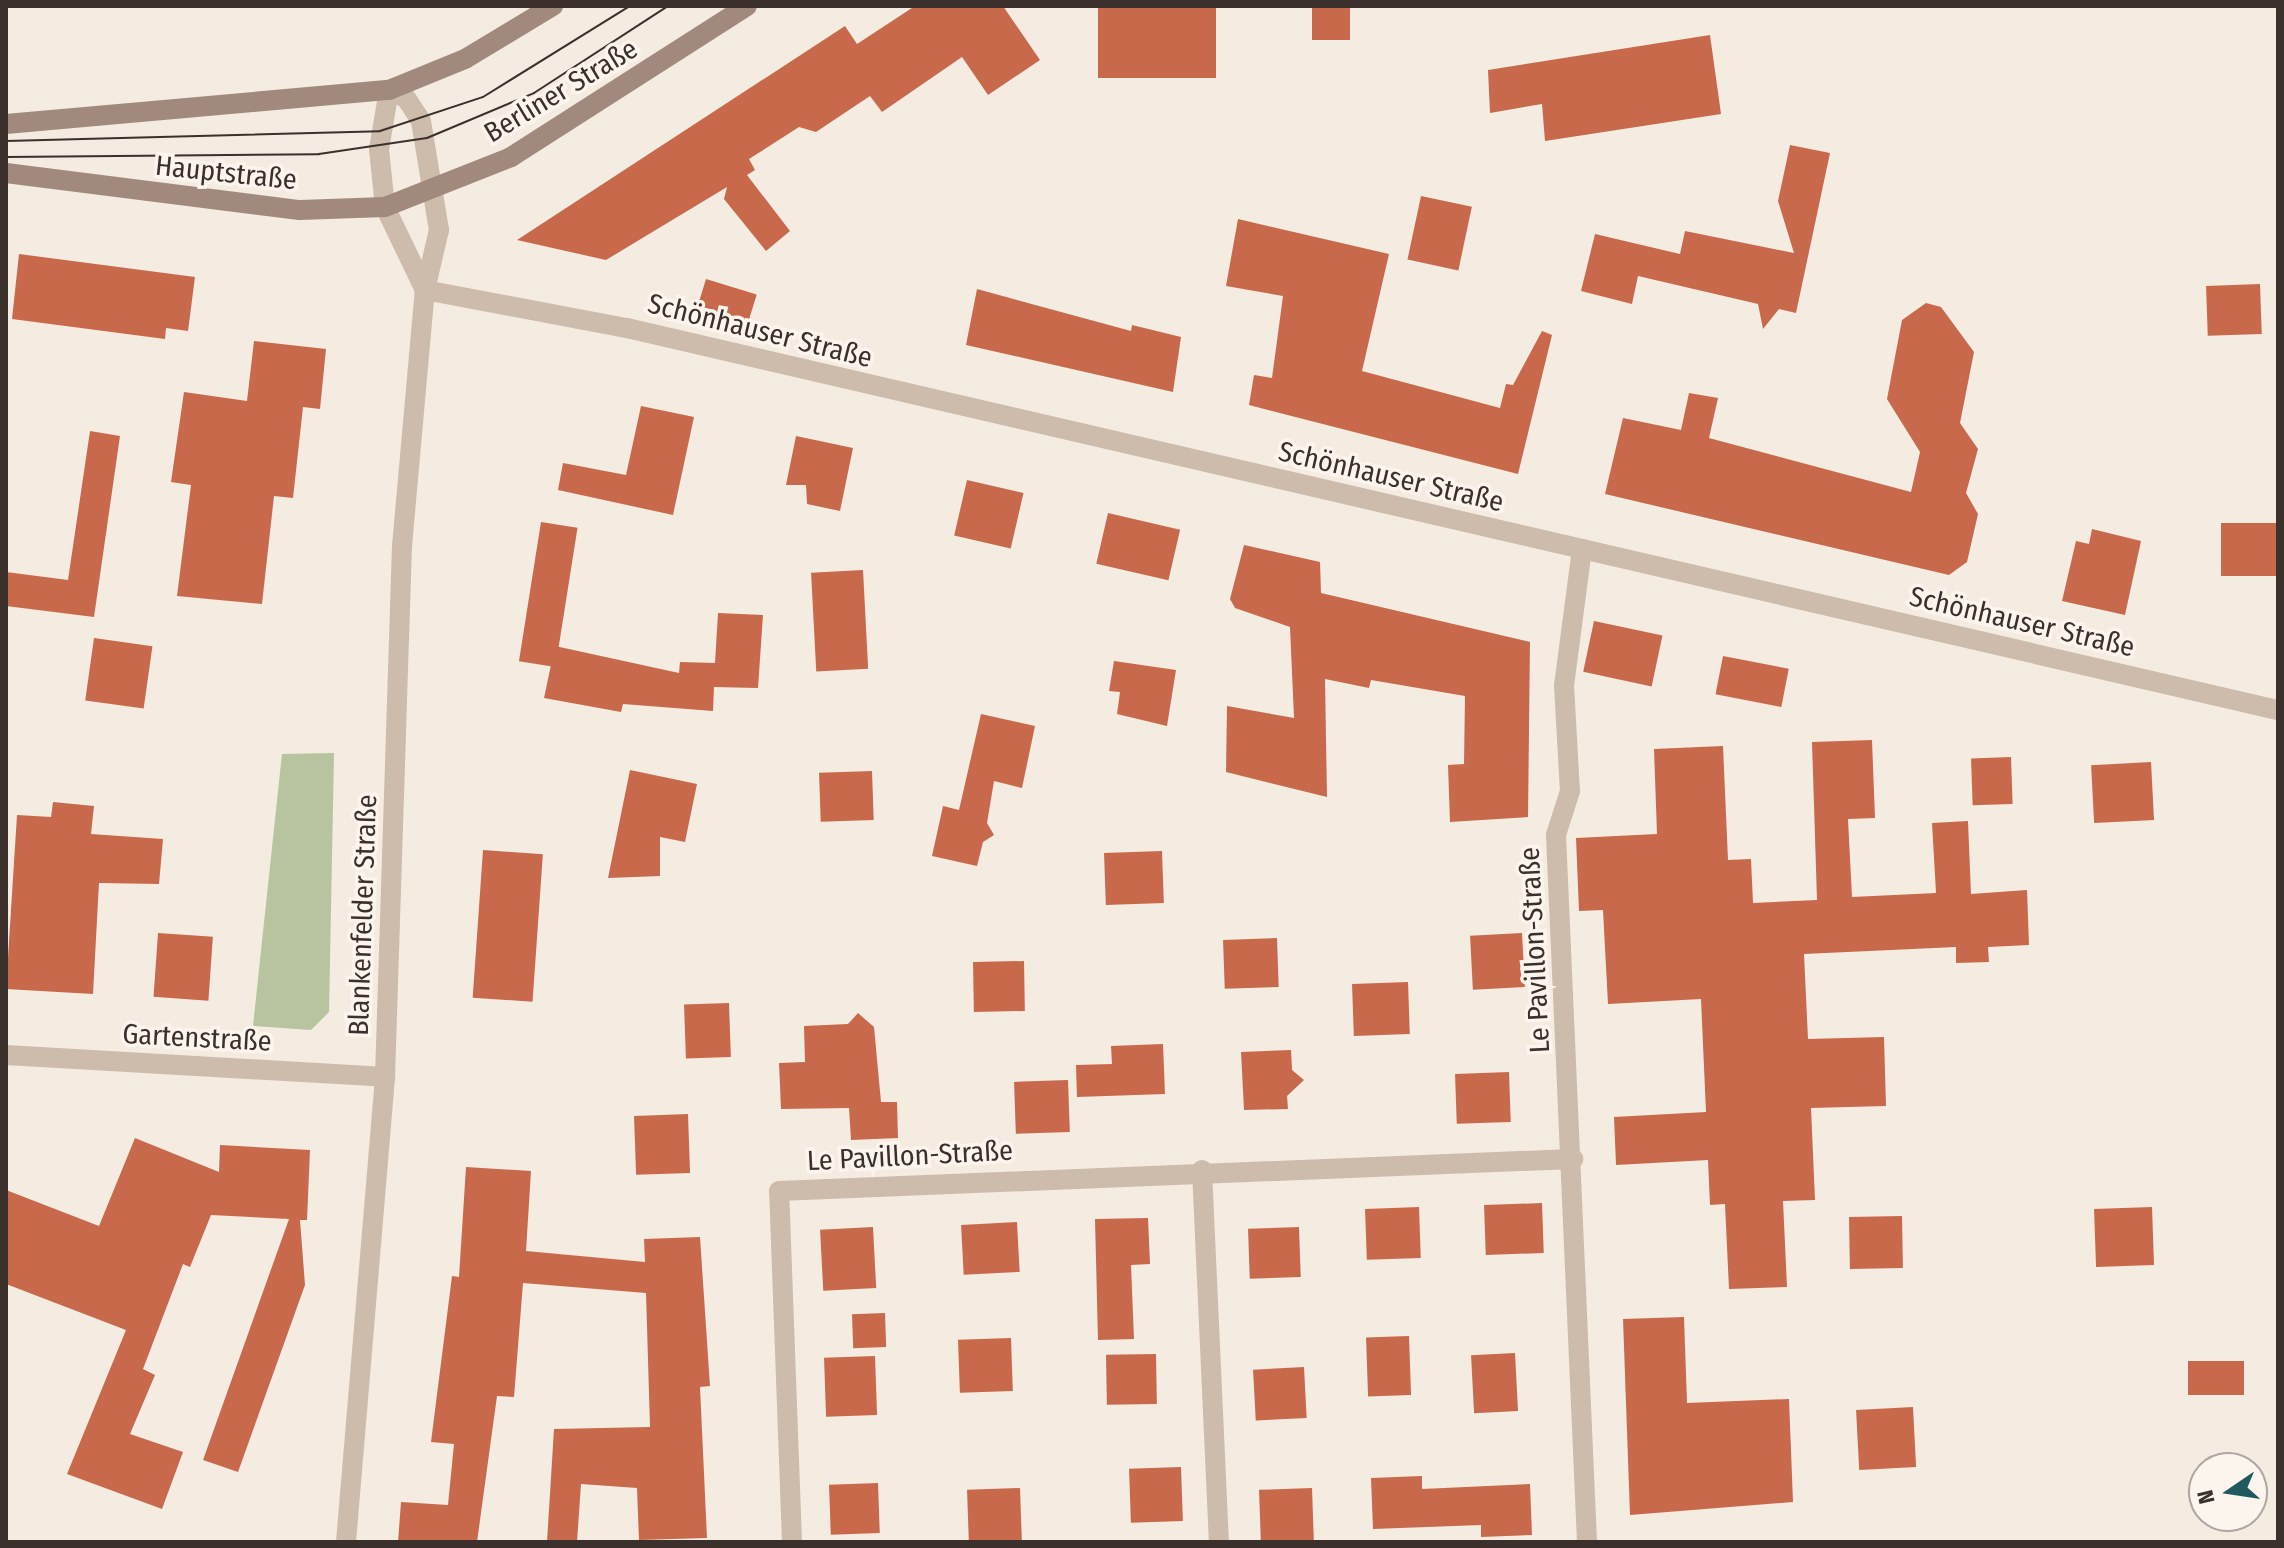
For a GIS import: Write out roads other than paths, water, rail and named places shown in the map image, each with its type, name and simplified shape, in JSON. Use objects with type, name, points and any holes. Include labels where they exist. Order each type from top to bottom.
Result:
[{"type":"main road","points":[[389,90],[465,59],[553,6]]},
{"type":"main road","name":"Berliner Straße","points":[[438,189],[571,122],[747,6]]},
{"type":"main road","name":"Hauptstraße","points":[[6,124],[389,90]]},
{"type":"main road","name":"Hauptstraße","points":[[6,173],[300,210],[385,207],[438,189]]},
{"type":"street","name":"Blankenfelder Straße","points":[[346,1542],[385,1077],[402,546],[425,290],[439,230],[438,189],[421,121],[406,98],[389,90]]},
{"type":"street","points":[[389,90],[379,149],[385,207],[425,290]]},
{"type":"street","name":"Schönhauser Straße","points":[[425,290],[491,301],[2278,710]]},
{"type":"street","name":"Le Pavillon-Straße","points":[[1582,549],[1564,685],[1570,791],[1556,835],[1573,1159],[1587,1542]]},
{"type":"street","name":"Gartenstraße","points":[[6,1055],[385,1077]]},
{"type":"street","name":"Le Pavillon-Straße","points":[[792,1542],[779,1191],[1202,1170],[1573,1159]]},
{"type":"street","points":[[1202,1170],[1219,1542]]},
{"type":"tram line","points":[[6,141],[380,131],[483,97],[630,6]]},
{"type":"tram line","points":[[6,157],[319,154],[427,138],[534,93],[668,6]]}]
